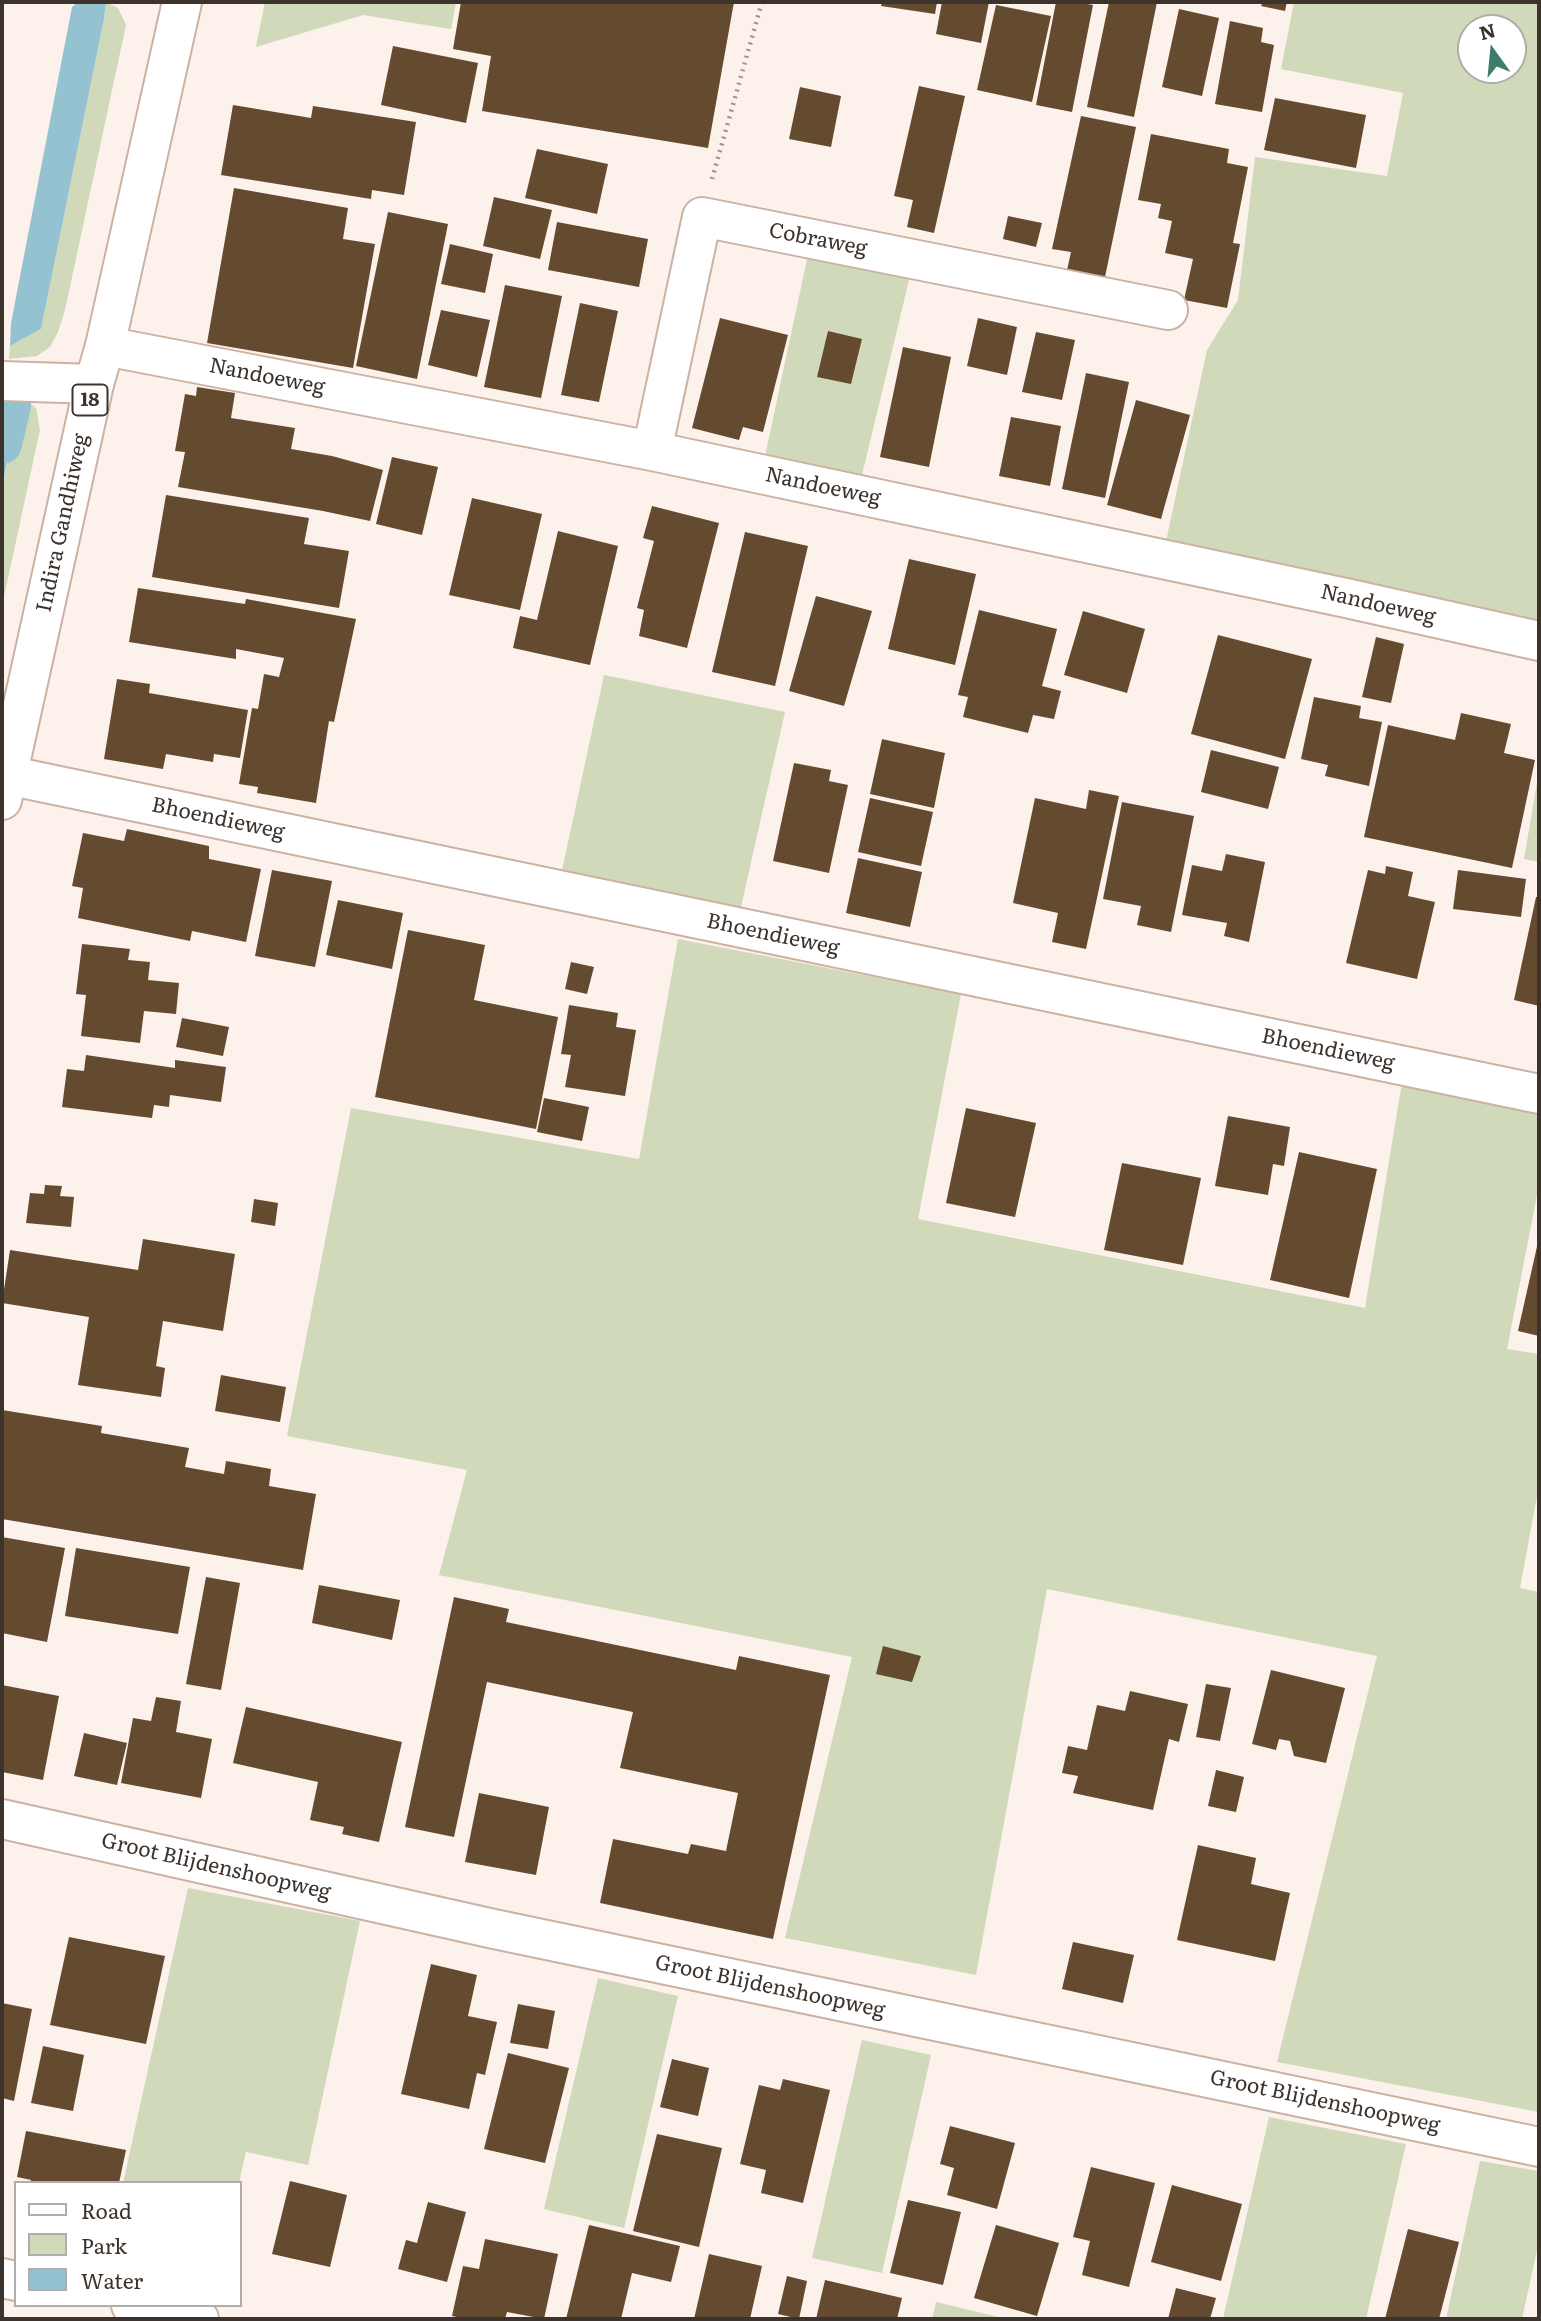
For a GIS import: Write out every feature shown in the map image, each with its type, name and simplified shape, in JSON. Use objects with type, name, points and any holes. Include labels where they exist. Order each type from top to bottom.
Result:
[{"type":"street","name":"Indira Gandhiweg","points":[[4,783],[182,2]]},
{"type":"street","name":"Cobraweg","points":[[702,217],[1168,310]]},
{"type":"street","points":[[652,451],[702,217]]},
{"type":"street","name":"Nandoeweg","points":[[104,345],[652,451],[1539,641]]},
{"type":"street","points":[[2,381],[94,384]]},
{"type":"street","name":"Bhoendieweg","points":[[4,783],[1539,1094]]},
{"type":"street","name":"Groot Blijdenshoopweg","points":[[2,1819],[494,1929],[1539,2147]]},
{"type":"street","points":[[141,2307],[199,2319]]},
{"type":"path","points":[[702,217],[762,2]]},
{"type":"green space","points":[[106,2],[118,8],[126,25],[65,310],[50,347],[37,356],[9,359],[10,346],[41,329]]},
{"type":"green space","points":[[265,2],[456,2],[451,29],[363,15],[256,47]]},
{"type":"green space","points":[[1294,2],[1539,2],[1539,621],[1165,546],[1207,350],[1238,300],[1255,157],[1387,176],[1403,93],[1281,69]]},
{"type":"green space","points":[[809,250],[911,272],[862,475],[765,456]]},
{"type":"green space","points":[[2,396],[25,399],[36,408],[40,430],[2,606],[2,487],[16,427],[15,420],[2,418]]},
{"type":"green space","points":[[604,675],[785,712],[740,911],[561,875]]},
{"type":"green space","points":[[1539,771],[1539,862],[1524,859]]},
{"type":"green space","points":[[678,939],[961,994],[918,1219],[1365,1308],[1402,1082],[1539,1110],[1539,1185],[1507,1349],[1539,1354],[1539,1485],[1520,1588],[1539,1592],[1539,2112],[1277,2062],[1377,1656],[1047,1589],[976,1975],[785,1938],[852,1657],[439,1575],[467,1470],[287,1436],[351,1108],[639,1159]]},
{"type":"green space","points":[[188,1888],[360,1921],[308,2165],[246,2152],[239,2181],[123,2181]]},
{"type":"green space","points":[[598,1978],[678,1996],[624,2228],[544,2209]]},
{"type":"green space","points":[[862,2040],[931,2055],[882,2273],[812,2258]]},
{"type":"green space","points":[[1269,2117],[1406,2144],[1366,2319],[1223,2319]]},
{"type":"green space","points":[[1480,2161],[1539,2171],[1539,2241],[1522,2319],[1446,2319]]},
{"type":"green space","points":[[936,2302],[1007,2319],[932,2319]]},
{"type":"water","points":[[78,2],[106,2],[104,19],[41,329],[10,346],[11,323],[72,7]]},
{"type":"water","points":[[2,418],[16,420],[2,487]]},
{"type":"building","points":[[461,2],[734,2],[708,148],[482,111],[491,56],[453,49]]},
{"type":"building","points":[[882,2],[937,2],[935,14],[881,6]]},
{"type":"building","points":[[942,2],[989,2],[981,43],[936,34]]},
{"type":"building","points":[[1056,2],[1093,5],[1072,112],[1036,105]]},
{"type":"building","points":[[1109,2],[1157,2],[1134,117],[1087,107]]},
{"type":"building","points":[[1263,2],[1287,2],[1285,11],[1261,6]]},
{"type":"building","points":[[996,5],[1051,16],[1032,102],[977,90]]},
{"type":"building","points":[[1179,9],[1219,18],[1202,96],[1162,87]]},
{"type":"building","points":[[1230,21],[1263,28],[1261,42],[1274,45],[1262,112],[1215,104]]},
{"type":"building","points":[[393,46],[478,63],[466,123],[381,105]]},
{"type":"building","points":[[919,86],[965,96],[934,233],[907,227],[913,200],[894,196]]},
{"type":"building","points":[[800,87],[841,96],[831,147],[789,139]]},
{"type":"building","points":[[1275,98],[1366,115],[1356,168],[1264,150]]},
{"type":"building","points":[[233,105],[311,118],[313,106],[416,122],[404,195],[372,190],[371,199],[221,175]]},
{"type":"building","points":[[1081,116],[1136,127],[1105,277],[1067,270],[1071,252],[1052,249]]},
{"type":"building","points":[[1151,134],[1229,149],[1227,163],[1248,167],[1233,243],[1240,244],[1227,308],[1184,300],[1193,259],[1165,253],[1172,221],[1158,218],[1161,204],[1138,200]]},
{"type":"building","points":[[537,149],[608,164],[597,214],[525,198]]},
{"type":"building","points":[[234,188],[348,208],[343,239],[375,244],[353,368],[207,343]]},
{"type":"building","points":[[494,197],[552,210],[540,259],[483,246]]},
{"type":"building","points":[[388,212],[448,224],[417,379],[356,366]]},
{"type":"building","points":[[1008,216],[1042,223],[1036,247],[1003,239]]},
{"type":"building","points":[[557,222],[648,239],[639,287],[548,270]]},
{"type":"building","points":[[450,244],[493,254],[485,293],[441,284]]},
{"type":"building","points":[[505,285],[562,296],[541,398],[484,387]]},
{"type":"building","points":[[580,303],[618,311],[599,402],[561,395]]},
{"type":"building","points":[[441,310],[490,320],[477,377],[428,365]]},
{"type":"building","points":[[720,318],[788,335],[763,432],[743,427],[739,440],[692,428]]},
{"type":"building","points":[[978,318],[1017,327],[1007,375],[967,366]]},
{"type":"building","points":[[828,331],[862,339],[851,384],[817,377]]},
{"type":"building","points":[[1036,332],[1075,340],[1062,400],[1022,392]]},
{"type":"building","points":[[903,347],[951,357],[929,467],[880,457]]},
{"type":"building","points":[[1086,373],[1129,382],[1105,498],[1062,489]]},
{"type":"building","points":[[197,387],[235,393],[231,418],[295,428],[291,449],[332,456],[383,470],[370,521],[178,487],[185,452],[175,451],[185,394],[196,396]]},
{"type":"building","points":[[1136,400],[1190,415],[1161,519],[1107,505]]},
{"type":"building","points":[[1011,417],[1061,426],[1050,486],[999,476]]},
{"type":"building","points":[[392,457],[438,467],[422,535],[376,524]]},
{"type":"building","points":[[166,495],[309,518],[304,544],[349,551],[339,608],[152,577]]},
{"type":"building","points":[[472,498],[542,514],[520,610],[449,595]]},
{"type":"building","points":[[652,506],[719,523],[687,648],[639,636],[644,610],[637,608],[654,541],[643,538]]},
{"type":"building","points":[[558,531],[618,546],[590,665],[513,648],[520,616],[537,620]]},
{"type":"building","points":[[745,532],[808,546],[775,686],[712,672]]},
{"type":"building","points":[[909,559],[976,574],[955,665],[888,649]]},
{"type":"building","points":[[138,588],[245,604],[246,599],[356,619],[334,722],[329,721],[316,803],[257,793],[258,787],[239,784],[252,708],[258,709],[264,674],[279,677],[284,658],[236,649],[236,659],[129,642]]},
{"type":"building","points":[[816,596],[872,611],[844,706],[789,691]]},
{"type":"building","points":[[979,610],[1057,629],[1042,686],[1061,691],[1054,719],[1033,715],[1028,733],[963,717],[968,697],[958,695]]},
{"type":"building","points":[[1083,611],[1145,629],[1127,693],[1064,675]]},
{"type":"building","points":[[1218,635],[1312,659],[1285,759],[1191,734]]},
{"type":"building","points":[[1376,637],[1404,644],[1391,703],[1362,697]]},
{"type":"building","points":[[117,679],[150,684],[149,693],[248,710],[240,758],[214,754],[213,762],[166,754],[163,769],[104,759]]},
{"type":"building","points":[[1314,697],[1361,706],[1359,718],[1382,722],[1369,786],[1325,776],[1328,765],[1301,759]]},
{"type":"building","points":[[1461,713],[1511,724],[1504,753],[1535,760],[1512,868],[1364,837],[1388,725],[1455,740]]},
{"type":"building","points":[[882,739],[945,753],[934,808],[870,794]]},
{"type":"building","points":[[1211,750],[1279,767],[1268,809],[1201,792]]},
{"type":"building","points":[[794,763],[831,770],[829,781],[848,785],[829,873],[773,861]]},
{"type":"building","points":[[1089,790],[1119,796],[1086,949],[1052,942],[1058,913],[1013,903],[1035,798],[1086,809]]},
{"type":"building","points":[[870,798],[933,812],[921,866],[858,852]]},
{"type":"building","points":[[1122,802],[1194,816],[1171,932],[1137,925],[1141,906],[1103,899]]},
{"type":"building","points":[[127,829],[209,846],[209,859],[261,869],[246,942],[192,931],[190,941],[78,918],[83,888],[72,886],[83,833],[124,841]]},
{"type":"building","points":[[1226,854],[1265,862],[1249,942],[1224,936],[1227,923],[1182,915],[1192,865],[1222,871]]},
{"type":"building","points":[[858,858],[922,872],[910,927],[846,913]]},
{"type":"building","points":[[1386,866],[1413,872],[1408,896],[1435,902],[1417,979],[1346,963],[1368,870],[1385,874]]},
{"type":"building","points":[[272,870],[332,881],[315,967],[255,956]]},
{"type":"building","points":[[1458,870],[1526,879],[1521,917],[1453,909]]},
{"type":"building","points":[[1536,897],[1539,897],[1539,1006],[1514,1000]]},
{"type":"building","points":[[338,900],[403,913],[392,969],[326,955]]},
{"type":"building","points":[[408,930],[485,945],[474,1000],[558,1017],[536,1129],[375,1097]]},
{"type":"building","points":[[82,944],[130,949],[128,960],[150,962],[148,980],[179,983],[176,1014],[144,1011],[140,1043],[81,1036],[86,995],[76,994]]},
{"type":"building","points":[[571,962],[594,967],[587,994],[565,989]]},
{"type":"building","points":[[569,1005],[618,1013],[616,1027],[636,1030],[625,1096],[565,1087],[571,1055],[561,1054]]},
{"type":"building","points":[[182,1018],[229,1027],[223,1056],[176,1047]]},
{"type":"building","points":[[86,1055],[175,1068],[175,1060],[226,1067],[221,1102],[170,1095],[169,1107],[154,1105],[152,1118],[62,1107],[67,1069],[84,1071]]},
{"type":"building","points":[[544,1098],[589,1107],[582,1141],[537,1132]]},
{"type":"building","points":[[966,1108],[1036,1123],[1015,1217],[946,1203]]},
{"type":"building","points":[[1228,1116],[1290,1127],[1284,1166],[1273,1164],[1268,1195],[1215,1186]]},
{"type":"building","points":[[1299,1152],[1377,1169],[1349,1298],[1270,1280]]},
{"type":"building","points":[[1122,1163],[1201,1178],[1183,1265],[1104,1250]]},
{"type":"building","points":[[45,1185],[62,1186],[60,1196],[74,1197],[71,1227],[26,1223],[30,1193],[44,1194]]},
{"type":"building","points":[[254,1199],[278,1203],[275,1226],[251,1222]]},
{"type":"building","points":[[143,1239],[235,1254],[223,1331],[163,1321],[156,1366],[165,1368],[161,1397],[78,1385],[89,1317],[2,1303],[10,1250],[138,1270]]},
{"type":"building","points":[[1539,1242],[1539,1336],[1518,1331]]},
{"type":"building","points":[[221,1375],[286,1387],[280,1422],[215,1411]]},
{"type":"building","points":[[2,1410],[102,1426],[101,1433],[189,1448],[185,1467],[224,1474],[226,1461],[271,1469],[269,1486],[316,1494],[303,1570],[2,1519]]},
{"type":"building","points":[[2,1537],[65,1548],[47,1642],[2,1633]]},
{"type":"building","points":[[76,1548],[190,1567],[178,1634],[65,1616]]},
{"type":"building","points":[[206,1577],[240,1583],[221,1690],[186,1684]]},
{"type":"building","points":[[319,1585],[400,1600],[392,1640],[312,1623]]},
{"type":"building","points":[[454,1597],[509,1609],[506,1622],[736,1670],[739,1656],[830,1675],[773,1939],[600,1903],[613,1839],[688,1854],[691,1844],[726,1851],[738,1793],[620,1768],[633,1712],[487,1682],[454,1837],[405,1827]]},
{"type":"building","points":[[883,1646],[921,1656],[912,1682],[876,1674]]},
{"type":"building","points":[[1271,1670],[1345,1688],[1326,1763],[1294,1756],[1290,1741],[1279,1739],[1276,1750],[1252,1744]]},
{"type":"building","points":[[1206,1684],[1231,1688],[1220,1741],[1196,1737]]},
{"type":"building","points":[[2,1685],[59,1696],[43,1780],[2,1772]]},
{"type":"building","points":[[1130,1691],[1188,1704],[1179,1742],[1169,1739],[1153,1810],[1073,1793],[1078,1776],[1062,1773],[1068,1746],[1087,1750],[1097,1705],[1125,1711]]},
{"type":"building","points":[[156,1697],[181,1701],[176,1732],[212,1739],[201,1798],[121,1783],[133,1718],[151,1721]]},
{"type":"building","points":[[246,1707],[402,1742],[379,1842],[342,1834],[344,1827],[310,1820],[318,1782],[233,1763]]},
{"type":"building","points":[[84,1733],[127,1743],[117,1785],[74,1776]]},
{"type":"building","points":[[1216,1770],[1244,1777],[1236,1812],[1208,1806]]},
{"type":"building","points":[[479,1793],[549,1807],[536,1875],[465,1862]]},
{"type":"building","points":[[1198,1845],[1256,1858],[1251,1884],[1290,1893],[1275,1961],[1177,1940]]},
{"type":"building","points":[[69,1937],[165,1956],[146,2044],[50,2025]]},
{"type":"building","points":[[1073,1942],[1134,1955],[1123,2003],[1062,1989]]},
{"type":"building","points":[[431,1964],[477,1975],[468,2016],[497,2022],[485,2075],[477,2073],[469,2109],[401,2094]]},
{"type":"building","points":[[2,2003],[32,2009],[14,2101],[2,2098]]},
{"type":"building","points":[[518,2004],[555,2011],[548,2049],[510,2043]]},
{"type":"building","points":[[43,2046],[84,2055],[73,2111],[31,2103]]},
{"type":"building","points":[[508,2053],[569,2068],[545,2163],[484,2149]]},
{"type":"building","points":[[672,2059],[709,2068],[698,2116],[660,2107]]},
{"type":"building","points":[[783,2079],[830,2090],[803,2203],[761,2193],[766,2170],[740,2164],[759,2085],[780,2090]]},
{"type":"building","points":[[950,2126],[1015,2143],[997,2209],[947,2195],[954,2168],[940,2164]]},
{"type":"building","points":[[26,2131],[126,2150],[119,2181],[31,2181],[17,2177]]},
{"type":"building","points":[[657,2134],[722,2148],[699,2247],[633,2231]]},
{"type":"building","points":[[1091,2167],[1155,2183],[1129,2287],[1082,2275],[1090,2241],[1073,2237]]},
{"type":"building","points":[[290,2181],[347,2195],[330,2267],[272,2254]]},
{"type":"building","points":[[1172,2185],[1242,2204],[1221,2281],[1151,2262]]},
{"type":"building","points":[[908,2200],[961,2212],[943,2285],[890,2273]]},
{"type":"building","points":[[428,2202],[466,2212],[447,2282],[398,2269],[406,2240],[417,2243]]},
{"type":"building","points":[[589,2225],[680,2246],[671,2282],[632,2273],[621,2319],[566,2319]]},
{"type":"building","points":[[996,2225],[1059,2243],[1037,2316],[974,2298]]},
{"type":"building","points":[[1408,2229],[1459,2242],[1439,2319],[1385,2319]]},
{"type":"building","points":[[485,2239],[558,2254],[544,2319],[507,2312],[505,2319],[467,2319],[452,2316],[463,2266],[479,2269]]},
{"type":"building","points":[[709,2254],[762,2266],[750,2319],[694,2319]]},
{"type":"building","points":[[787,2276],[807,2281],[799,2319],[778,2314]]},
{"type":"building","points":[[825,2280],[902,2298],[897,2319],[816,2319]]},
{"type":"building","points":[[1176,2288],[1216,2298],[1210,2319],[1168,2319]]},
{"type":"waterway","points":[[2,444],[11,406]]}]
